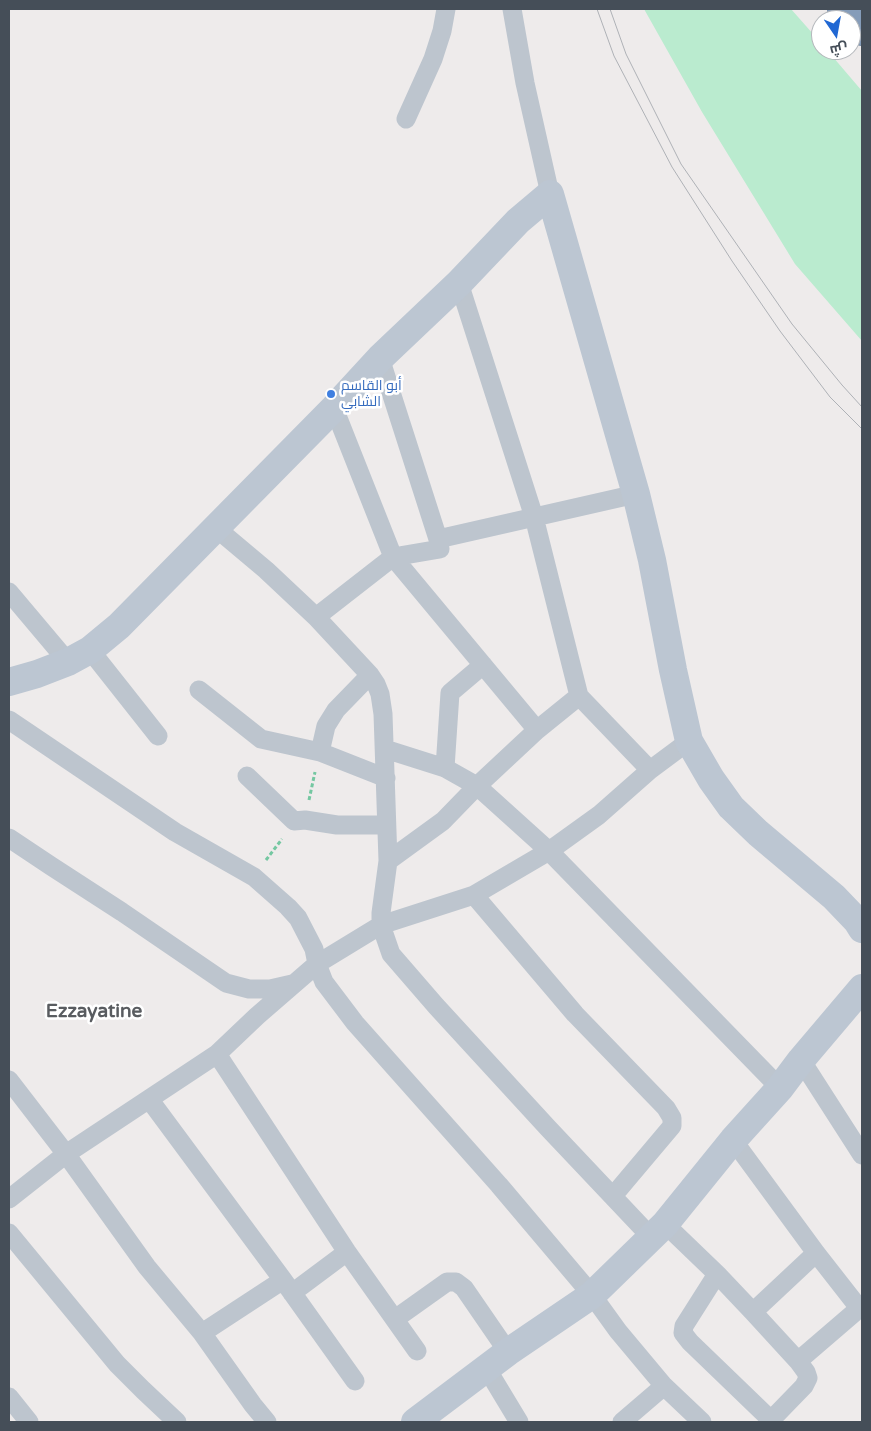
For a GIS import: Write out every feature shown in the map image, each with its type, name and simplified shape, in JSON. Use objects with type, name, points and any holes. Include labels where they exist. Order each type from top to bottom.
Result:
[{"type":"highway","points":[[842,9],[862,31]]},
{"type":"street","points":[[406,119],[433,59],[442,31],[446,9]]},
{"type":"street","points":[[512,9],[525,83],[550,194],[636,494],[652,560],[689,741],[711,779],[731,807],[758,833],[834,897],[857,921],[862,929]]},
{"type":"street","points":[[9,682],[37,674],[79,656],[119,626],[334,408],[380,358],[459,283],[518,221],[550,194]]},
{"type":"street","points":[[459,283],[534,517],[579,696],[650,770]]},
{"type":"street","points":[[316,617],[393,557],[440,549],[380,358]]},
{"type":"street","points":[[334,408],[393,557],[536,730]]},
{"type":"street","points":[[438,539],[636,494]]},
{"type":"street","points":[[216,528],[266,570],[316,617],[370,675],[376,684],[384,714],[388,861],[381,925],[392,954],[442,1013],[613,1196],[717,1274],[798,1361],[808,1378],[804,1386],[772,1421],[683,1333],[684,1326],[717,1274]]},
{"type":"street","points":[[9,592],[79,656],[158,736]]},
{"type":"street","points":[[444,768],[450,693],[483,665]]},
{"type":"street","points":[[320,752],[326,726],[336,710],[370,675]]},
{"type":"street","points":[[199,690],[261,739],[320,752],[386,778]]},
{"type":"street","points":[[388,861],[443,821],[536,730],[579,696]]},
{"type":"street","points":[[9,720],[175,832],[254,877],[288,906],[298,918],[314,949],[324,982],[355,1023],[499,1185],[592,1295],[618,1331],[664,1386],[702,1422]]},
{"type":"street","points":[[9,1199],[66,1154],[217,1054],[256,1016],[317,964],[381,925],[474,895],[549,851],[599,815],[650,770],[689,741]]},
{"type":"street","points":[[385,749],[444,768],[477,786],[549,851],[780,1088]]},
{"type":"street","points":[[247,776],[300,821],[337,825],[386,825]]},
{"type":"street","points":[[9,838],[226,983],[249,989],[270,989],[293,984]]},
{"type":"street","points":[[474,895],[574,1014],[666,1108],[672,1118],[672,1126],[613,1196]]},
{"type":"street","points":[[415,1422],[508,1352],[592,1295],[658,1230],[733,1140],[780,1088],[801,1060],[862,988]]},
{"type":"street","points":[[217,1054],[347,1252],[417,1351]]},
{"type":"street","points":[[801,1060],[862,1156]]},
{"type":"street","points":[[9,1080],[66,1154],[147,1267],[202,1334],[267,1422]]},
{"type":"street","points":[[149,1099],[355,1381]]},
{"type":"street","points":[[733,1140],[816,1252],[861,1307],[798,1361]]},
{"type":"street","points":[[9,1233],[117,1364],[177,1422]]},
{"type":"street","points":[[202,1334],[347,1252]]},
{"type":"street","points":[[753,1312],[816,1252]]},
{"type":"street","points":[[395,1319],[447,1282],[456,1282],[464,1288],[508,1352]]},
{"type":"street","points":[[487,1369],[519,1422]]},
{"type":"street","points":[[622,1422],[664,1386]]},
{"type":"street","points":[[9,1397],[29,1422]]},
{"type":"path","points":[[254,877],[300,821],[320,752]]},
{"type":"green space","points":[[644,9],[791,9],[811,32],[811,60],[836,60],[862,91],[862,341],[795,264],[702,112]]},
{"type":"tram line","points":[[597,9],[614,56],[672,167],[732,261],[780,331],[830,397],[862,429]]},
{"type":"tram line","points":[[610,9],[626,54],[681,164],[792,324],[862,407]]},
{"type":"place","name":"أبو القاسم الشابي","points":[[331,394]]},
{"type":"district","name":"Ezzayatine","points":[[94,1012]]}]
